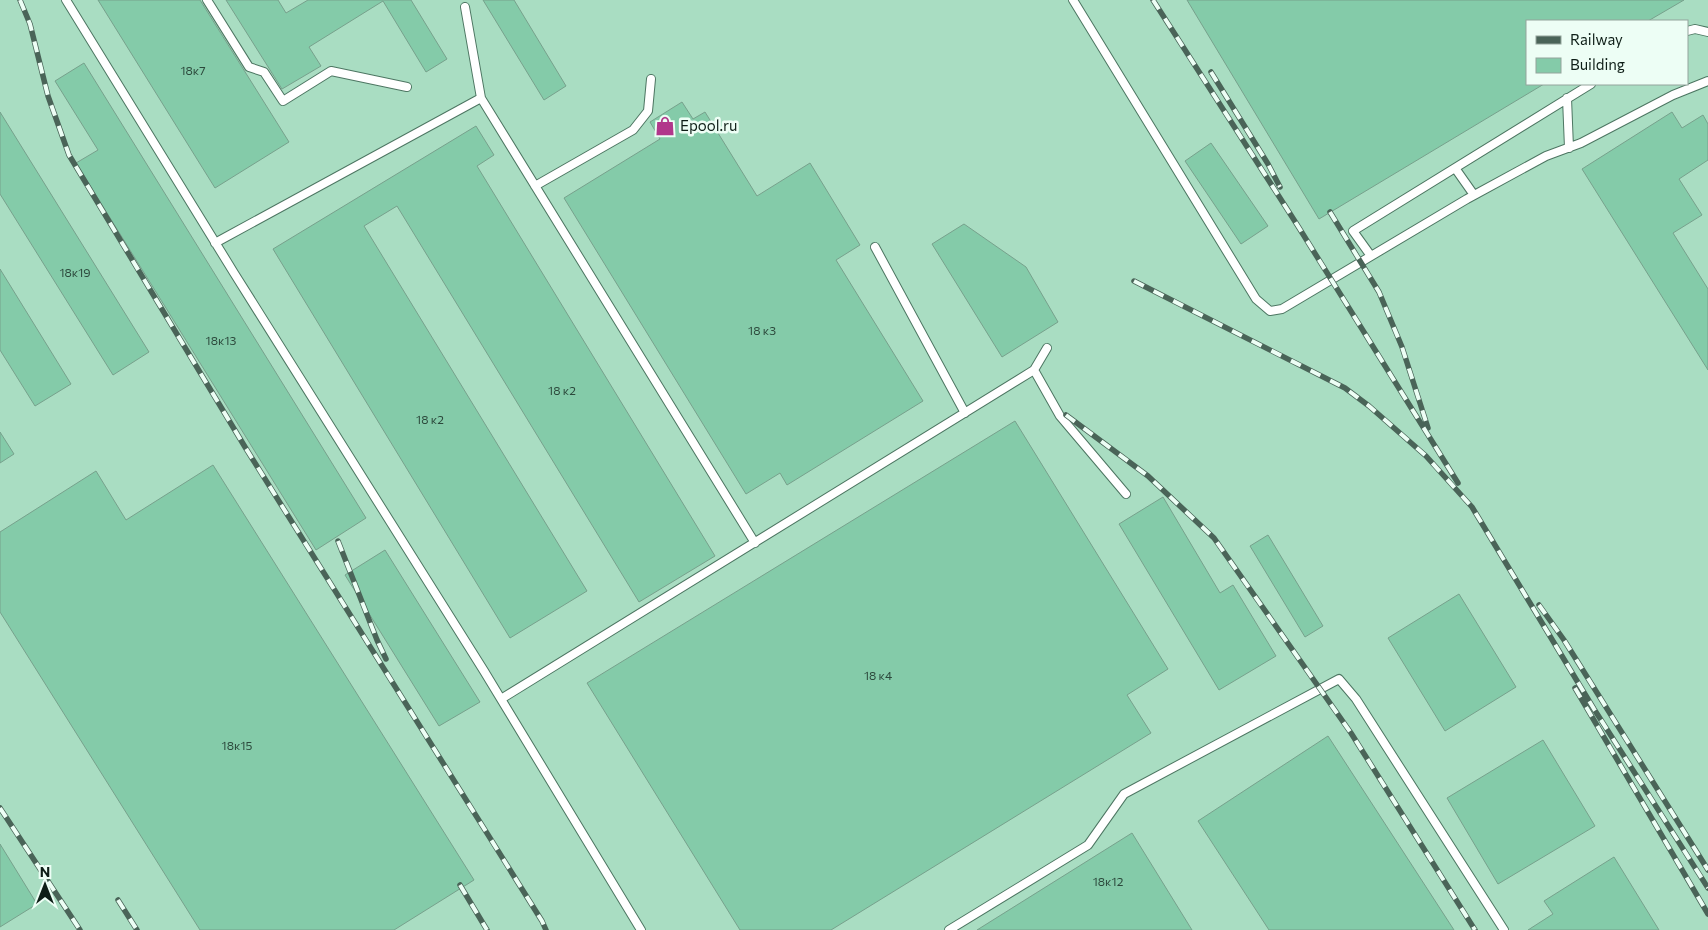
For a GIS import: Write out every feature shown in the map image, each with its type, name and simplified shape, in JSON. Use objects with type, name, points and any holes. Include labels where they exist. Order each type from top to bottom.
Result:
[{"type":"lane","points":[[66,0],[501,699],[642,930]]},
{"type":"lane","points":[[207,0],[249,67],[264,72],[282,101],[331,70],[407,87]]},
{"type":"lane","points":[[1073,0],[1256,299],[1270,311],[1282,310],[1371,256],[1546,156],[1581,143],[1673,95],[1708,81]]},
{"type":"lane","points":[[465,7],[481,98],[755,542]]},
{"type":"lane","points":[[1688,32],[1695,29],[1708,32]]},
{"type":"lane","points":[[535,186],[633,130],[648,111],[650,79]]},
{"type":"lane","points":[[1371,256],[1353,231],[1589,85]]},
{"type":"lane","points":[[215,242],[481,98]]},
{"type":"lane","points":[[1567,98],[1569,148]]},
{"type":"lane","points":[[1455,168],[1474,196]]},
{"type":"lane","points":[[875,247],[965,413]]},
{"type":"lane","points":[[501,699],[1034,370],[1048,348]]},
{"type":"lane","points":[[1034,370],[1060,416],[1126,494]]},
{"type":"lane","points":[[949,930],[1088,845],[1124,794],[1340,679],[1361,707],[1504,930]]},
{"type":"shaded area","points":[[0,0],[1708,0],[1708,930],[0,930]]},
{"type":"building","points":[[98,0],[200,0],[289,142],[215,188]]},
{"type":"building","points":[[226,0],[278,0],[286,13],[308,0],[411,0],[447,59],[426,72],[383,1],[309,47],[321,66],[282,89]]},
{"type":"building","points":[[483,0],[514,0],[566,86],[544,100]]},
{"type":"building","points":[[1187,0],[1684,0],[1650,20],[1526,20],[1526,85],[1542,85],[1319,219]]},
{"type":"building","points":[[84,63],[366,518],[316,550],[76,163],[98,150],[55,81]]},
{"type":"building","points":[[682,102],[693,119],[705,112],[757,196],[810,163],[860,245],[836,260],[923,401],[787,485],[780,473],[746,494],[564,198],[660,139],[650,122]]},
{"type":"building","points":[[0,112],[149,352],[113,375],[0,194]]},
{"type":"building","points":[[1672,112],[1682,128],[1703,115],[1708,124],[1708,160],[1679,179],[1702,215],[1673,233],[1708,289],[1708,370],[1582,169]]},
{"type":"building","points":[[476,126],[494,155],[477,166],[715,556],[639,602],[397,206],[364,226],[587,591],[510,638],[273,249]]},
{"type":"building","points":[[1211,143],[1268,226],[1241,244],[1185,161]]},
{"type":"building","points":[[964,224],[1026,267],[1058,322],[1002,357],[932,244]]},
{"type":"building","points":[[0,269],[71,384],[35,406],[0,350]]},
{"type":"building","points":[[1015,421],[1168,669],[1127,695],[1151,733],[831,930],[740,930],[587,683]]},
{"type":"building","points":[[0,432],[14,454],[0,463]]},
{"type":"building","points":[[213,465],[474,880],[394,930],[200,930],[0,612],[0,532],[96,471],[126,520]]},
{"type":"building","points":[[1163,497],[1220,593],[1233,585],[1276,656],[1219,690],[1119,524]]},
{"type":"building","points":[[1268,535],[1323,626],[1305,637],[1250,546]]},
{"type":"building","points":[[385,550],[480,702],[439,726],[345,575]]},
{"type":"building","points":[[1459,594],[1516,687],[1445,731],[1388,638]]},
{"type":"building","points":[[1328,736],[1454,930],[1269,930],[1198,821]]},
{"type":"building","points":[[1543,740],[1595,826],[1498,884],[1447,798]]},
{"type":"building","points":[[1132,833],[1192,930],[977,930]]},
{"type":"building","points":[[0,844],[37,904],[0,927]]},
{"type":"building","points":[[1614,857],[1659,930],[1528,930],[1553,914],[1544,901]]},
{"type":"railway","points":[[20,0],[30,24],[48,96],[69,155],[245,447],[546,930]]},
{"type":"railway","points":[[1153,0],[1296,223],[1458,483]]},
{"type":"railway","points":[[1211,72],[1268,164],[1280,187]]},
{"type":"railway","points":[[1330,212],[1379,292],[1402,347],[1428,428]]},
{"type":"railway","points":[[1134,281],[1345,388],[1369,406],[1426,456],[1472,507],[1594,709],[1708,888]]},
{"type":"railway","points":[[1066,415],[1148,476],[1214,538],[1351,733],[1475,930]]},
{"type":"railway","points":[[338,541],[386,659]]},
{"type":"railway","points":[[1539,605],[1564,640],[1708,870]]},
{"type":"railway","points":[[1575,688],[1708,914]]},
{"type":"railway","points":[[0,808],[80,930]]},
{"type":"railway","points":[[460,885],[487,930]]},
{"type":"railway","points":[[118,900],[137,930]]},
{"type":"place","name":"Epool.ru","points":[[665,126]]}]
